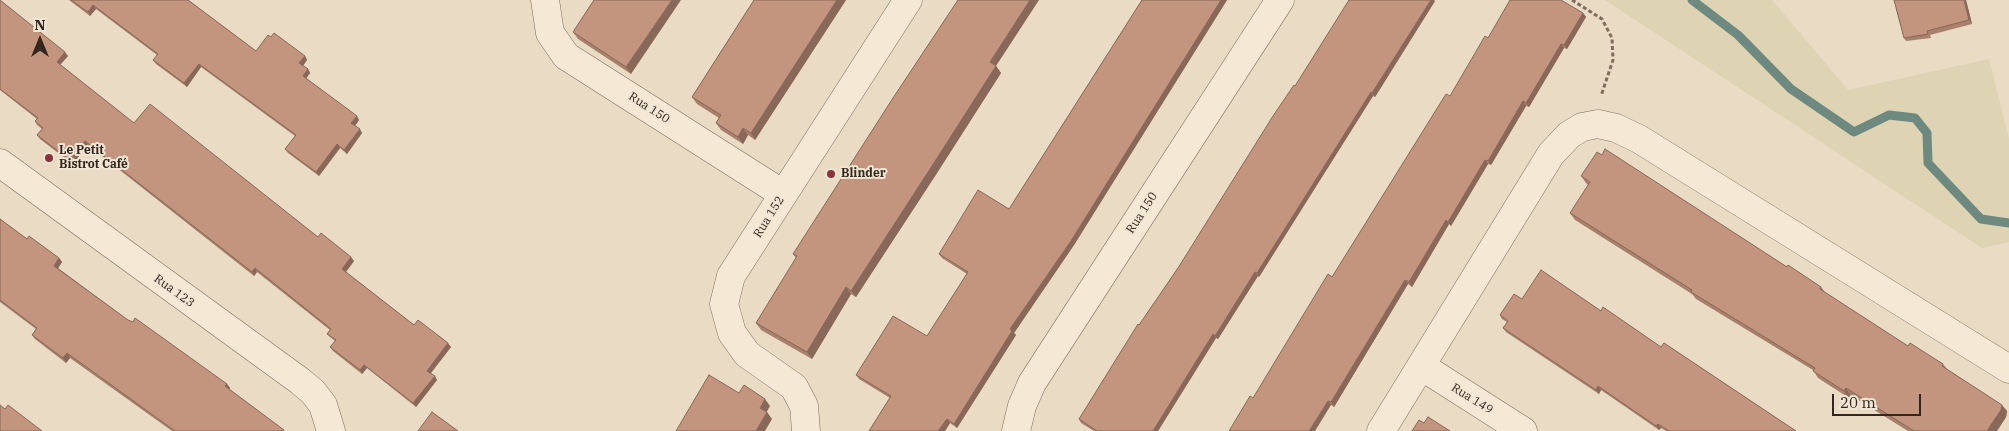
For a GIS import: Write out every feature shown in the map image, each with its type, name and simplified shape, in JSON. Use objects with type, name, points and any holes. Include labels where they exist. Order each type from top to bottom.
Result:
[{"type":"street","name":"Rua 150","points":[[545,0],[550,33],[566,56],[783,194]]},
{"type":"street","name":"Rua 152","points":[[806,431],[804,406],[794,387],[747,354],[732,334],[724,304],[731,276],[908,0]]},
{"type":"street","name":"Rua 150","points":[[1016,431],[1022,406],[1032,383],[1280,0]]},
{"type":"street","points":[[1381,431],[1552,154],[1569,135],[1582,127],[1598,124],[1616,128],[1639,138],[2009,369]]},
{"type":"street","name":"Rua 123","points":[[0,163],[307,386],[322,405],[332,431]]},
{"type":"street","name":"Rua 149","points":[[1421,366],[1523,431]]},
{"type":"path","points":[[1572,0],[1602,19],[1612,38],[1613,60],[1606,82],[1598,104],[1582,127]]},
{"type":"shaded area","points":[[1605,0],[1772,0],[1848,90],[1989,59],[2009,139],[2009,242],[1982,248]]},
{"type":"building","points":[[0,0],[65,52],[57,62],[134,123],[150,104],[318,237],[321,233],[351,257],[342,269],[414,325],[418,320],[448,343],[427,371],[435,376],[413,403],[364,365],[360,370],[330,347],[336,340],[327,334],[331,329],[255,268],[252,272],[85,141],[73,156],[70,154],[67,158],[37,135],[43,128],[35,121],[38,118],[0,89]]},
{"type":"building","points":[[71,0],[188,0],[256,51],[268,35],[271,37],[274,33],[305,56],[299,63],[308,69],[303,76],[357,116],[351,123],[360,129],[344,150],[337,144],[316,172],[285,149],[296,135],[199,64],[184,83],[153,60],[158,54],[93,5],[88,12]]},
{"type":"building","points":[[594,0],[672,0],[626,67],[573,32]]},
{"type":"building","points":[[754,0],[837,0],[751,133],[743,128],[738,137],[716,123],[721,115],[692,97]]},
{"type":"building","points":[[958,0],[1030,0],[990,62],[996,66],[851,291],[846,287],[807,352],[756,323],[797,256],[793,254]]},
{"type":"building","points":[[1142,0],[1221,0],[1071,241],[1010,329],[1012,331],[954,424],[947,419],[938,431],[869,431],[891,396],[856,375],[893,316],[927,336],[968,272],[939,254],[978,190],[1009,209]]},
{"type":"building","points":[[1349,0],[1431,0],[1257,273],[1255,272],[1215,336],[1213,334],[1153,431],[1097,431],[1079,419],[1138,324],[1178,268],[1273,116],[1295,86]]},
{"type":"building","points":[[1510,0],[1561,0],[1583,13],[1564,45],[1561,44],[1526,103],[1523,101],[1488,161],[1485,160],[1448,222],[1446,220],[1409,282],[1405,280],[1331,402],[1328,401],[1309,431],[1229,431],[1250,396],[1253,398],[1328,274],[1332,277],[1446,94],[1450,96],[1485,36],[1488,38]]},
{"type":"building","points":[[1894,0],[1964,0],[1969,20],[1927,31],[1928,34],[1904,38]]},
{"type":"building","points":[[1605,149],[1787,267],[1788,265],[1821,287],[1820,289],[1908,346],[1910,343],[1943,364],[1942,366],[2002,405],[2001,410],[1987,431],[1914,431],[1846,388],[1844,391],[1813,371],[1815,368],[1691,292],[1692,290],[1570,213],[1590,182],[1581,176],[1597,152],[1602,155]]},
{"type":"building","points":[[0,219],[27,239],[29,236],[59,258],[54,266],[128,320],[133,322],[135,318],[227,384],[225,386],[284,430],[175,431],[67,353],[63,358],[32,335],[37,328],[0,300]]},
{"type":"building","points":[[1541,270],[1601,311],[1603,307],[1661,347],[1664,343],[1796,431],[1669,431],[1658,424],[1656,426],[1598,386],[1596,390],[1503,328],[1508,321],[1500,315],[1514,294],[1522,299]]},
{"type":"building","points":[[709,375],[739,393],[744,385],[765,399],[760,408],[767,412],[756,431],[676,431]]},
{"type":"building","points":[[0,405],[5,409],[8,405],[42,431],[0,431]]},
{"type":"building","points":[[432,412],[458,431],[418,431]]},
{"type":"building","points":[[1428,417],[1450,431],[1412,431],[1419,420],[1424,423]]},
{"type":"waterway","points":[[1692,0],[1738,35],[1791,89],[1854,132],[1889,115],[1915,118],[1927,133],[1928,163],[1981,219],[2009,223]]},
{"type":"place","name":"Le Petit Bistrot Café","points":[[49,158]]},
{"type":"place","name":"Blinder","points":[[831,174]]}]
